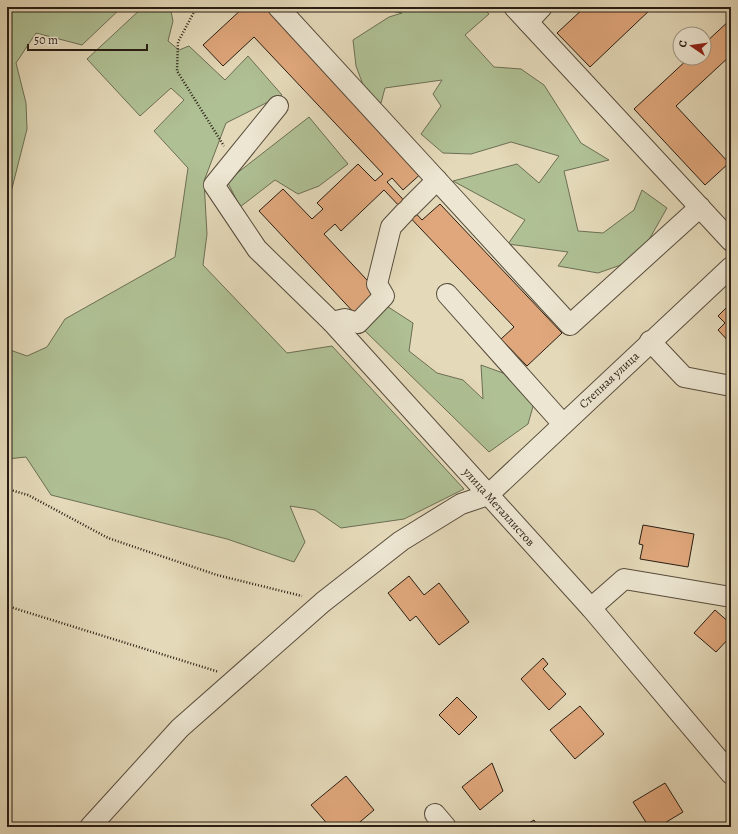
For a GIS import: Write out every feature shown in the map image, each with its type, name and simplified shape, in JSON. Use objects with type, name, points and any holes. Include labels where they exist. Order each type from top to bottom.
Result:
[{"type":"street","points":[[278,7],[570,325],[700,207]]},
{"type":"street","points":[[514,7],[731,241]]},
{"type":"street","points":[[528,22],[542,7]]},
{"type":"street","points":[[233,160],[278,106]]},
{"type":"street","name":"улица Металлистов","points":[[233,160],[214,185],[257,249],[332,322],[591,608],[731,774]]},
{"type":"street","points":[[332,322],[345,319],[358,323],[384,296],[377,284],[391,227],[437,180]]},
{"type":"street","name":"Степная улица","points":[[488,495],[650,341],[731,267]]},
{"type":"street","points":[[447,294],[563,424]]},
{"type":"street","points":[[650,341],[684,377],[731,386]]},
{"type":"street","points":[[90,827],[180,728],[323,602],[401,541],[461,504],[488,495]]},
{"type":"street","points":[[591,608],[624,579],[731,597]]},
{"type":"path","points":[[200,7],[194,12],[178,42],[177,71],[233,160]]},
{"type":"path","points":[[7,489],[28,495],[108,538],[217,575],[323,602]]},
{"type":"path","points":[[7,606],[237,678]]},
{"type":"green space","points":[[7,7],[122,7],[82,45],[36,33],[16,63],[26,103],[27,129],[7,208]]},
{"type":"green space","points":[[143,7],[170,7],[173,21],[168,41],[179,50],[189,46],[225,80],[248,56],[282,95],[226,123],[204,181],[207,234],[203,265],[287,353],[332,346],[464,489],[404,519],[341,528],[315,510],[290,506],[305,542],[294,562],[227,539],[51,495],[26,457],[7,459],[7,341],[10,350],[27,356],[47,347],[65,319],[175,257],[188,168],[154,131],[184,100],[171,88],[140,116],[87,59]]},
{"type":"green space","points":[[368,7],[482,7],[489,14],[465,35],[494,67],[521,69],[544,85],[581,143],[609,160],[564,171],[578,231],[603,233],[634,210],[642,190],[667,208],[638,259],[598,273],[558,266],[568,252],[508,244],[525,220],[453,181],[517,164],[539,183],[559,156],[511,142],[471,154],[443,153],[421,134],[441,106],[433,94],[442,80],[385,88],[381,103],[368,98],[356,66],[353,40],[389,17],[402,13]]},
{"type":"green space","points":[[309,117],[348,164],[319,186],[298,194],[275,180],[240,207],[227,181]]},
{"type":"green space","points":[[382,303],[413,323],[409,351],[437,373],[463,380],[483,399],[481,365],[514,377],[534,403],[528,424],[489,452],[361,327]]},
{"type":"building","points":[[244,7],[272,7],[425,170],[403,190],[392,178],[387,182],[422,220],[440,204],[562,333],[527,366],[501,339],[514,327],[384,190],[341,231],[335,224],[324,234],[381,295],[358,317],[259,211],[283,189],[312,219],[323,209],[317,203],[358,164],[375,181],[383,174],[254,37],[223,66],[203,45]]},
{"type":"building","points":[[585,7],[653,7],[590,67],[557,33]]},
{"type":"building","points":[[731,19],[731,55],[676,106],[729,163],[705,185],[634,109],[680,66],[712,66],[712,37]]},
{"type":"building","points":[[731,303],[731,344],[718,330],[725,323],[718,316]]},
{"type":"building","points":[[643,525],[694,534],[688,567],[640,559],[643,545],[639,544]]},
{"type":"building","points":[[409,576],[424,595],[439,583],[469,622],[439,645],[416,616],[410,621],[388,593]]},
{"type":"building","points":[[715,610],[731,624],[731,636],[716,652],[694,633]]},
{"type":"building","points":[[543,658],[548,664],[543,669],[566,694],[549,710],[521,679]]},
{"type":"building","points":[[457,697],[477,717],[459,735],[439,715]]},
{"type":"building","points":[[580,706],[604,734],[575,759],[550,730]]},
{"type":"building","points":[[492,763],[503,791],[480,810],[462,787]]},
{"type":"building","points":[[346,776],[374,810],[354,827],[330,827],[311,805]]},
{"type":"building","points":[[665,783],[683,812],[658,827],[649,827],[633,802]]},
{"type":"building","points":[[534,820],[538,827],[522,827]]}]
